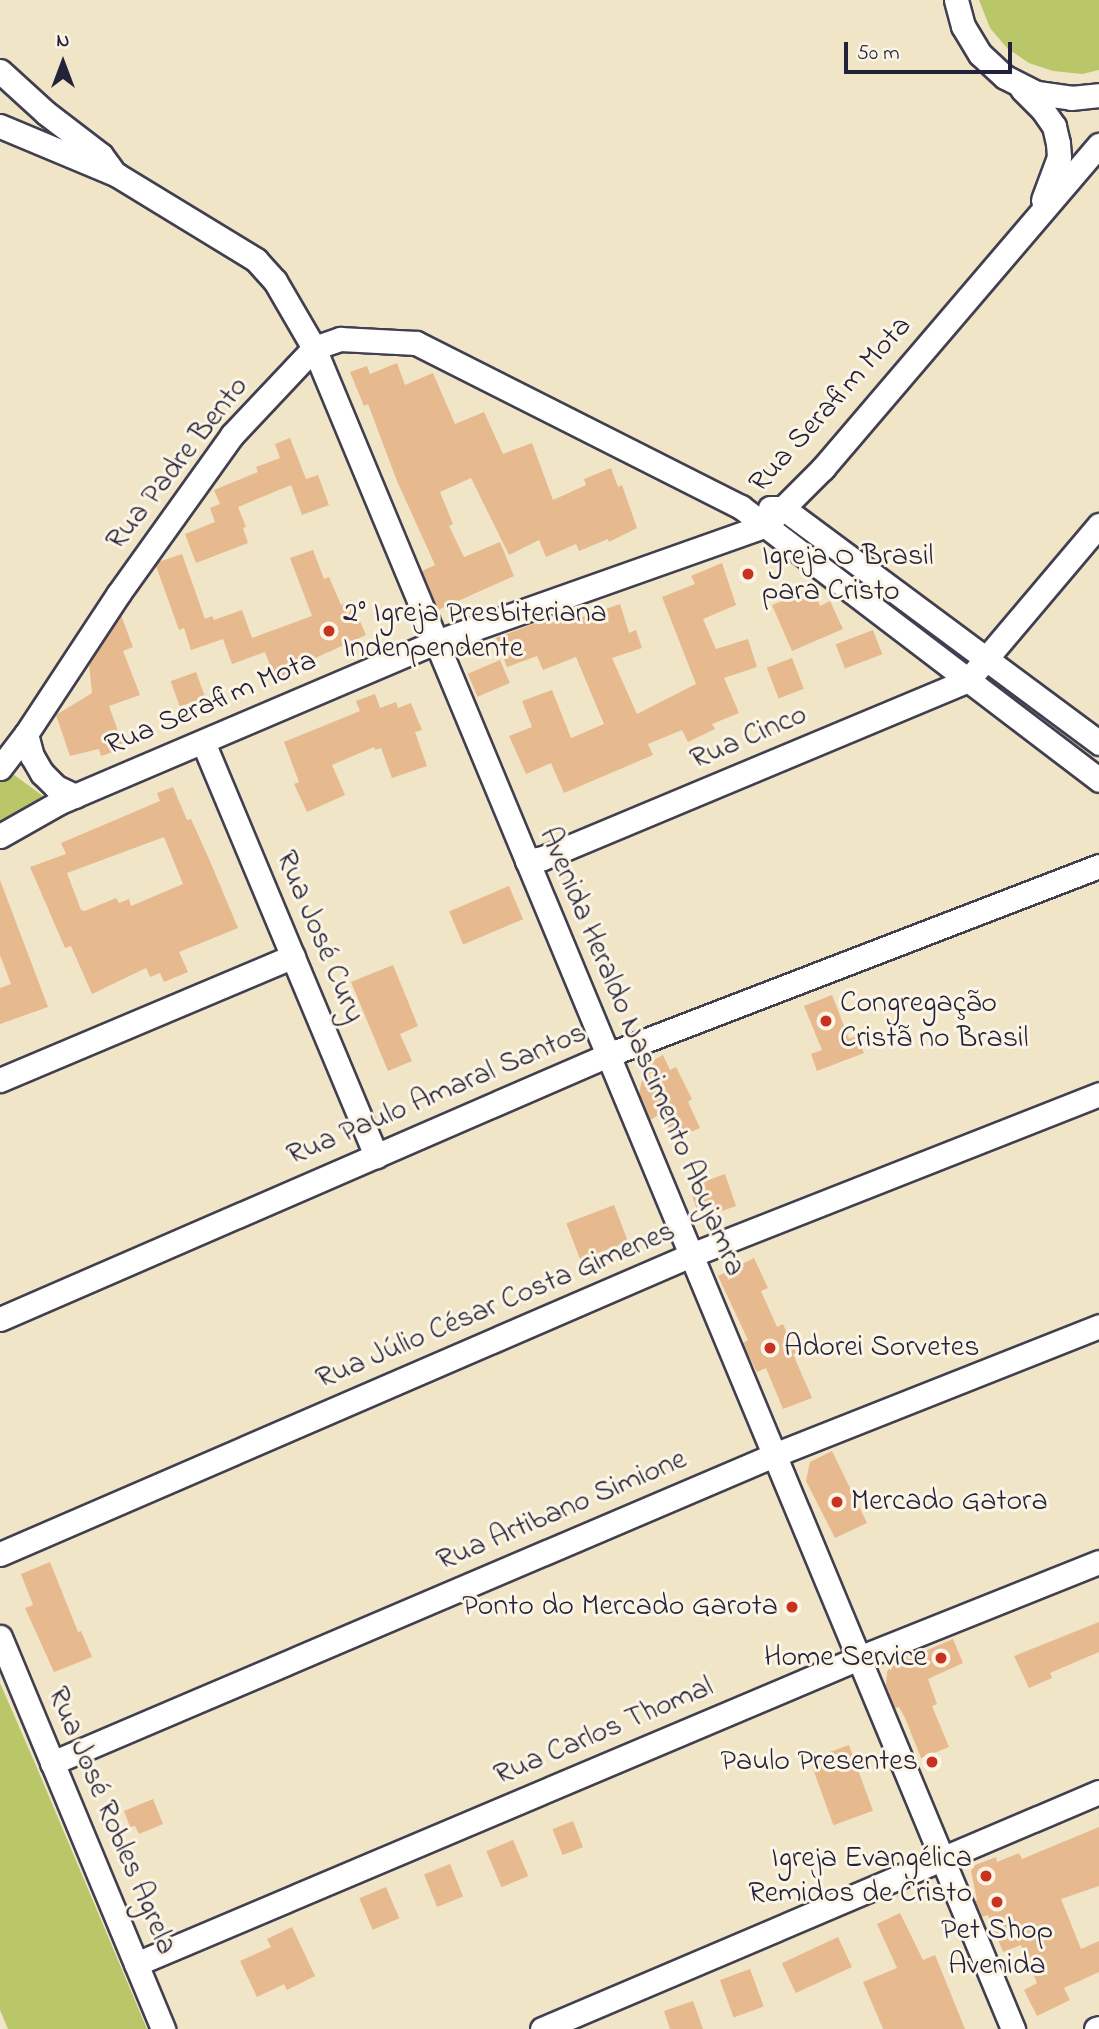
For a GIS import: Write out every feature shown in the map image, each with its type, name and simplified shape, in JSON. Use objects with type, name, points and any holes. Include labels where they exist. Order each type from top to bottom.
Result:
[{"type":"street","points":[[956,0],[963,26],[980,54],[1042,109],[1054,126],[1058,143],[1055,171],[1032,222]]},
{"type":"street","name":"Avenida Heraldo Nascimento Abujamra","points":[[0,71],[46,113],[101,155],[117,175]]},
{"type":"street","points":[[1005,77],[1037,93],[1071,98],[1099,95]]},
{"type":"street","name":"Avenida Heraldo Nascimento Abujamra","points":[[0,126],[117,175],[256,260],[275,281],[314,348],[1013,2029]]},
{"type":"street","name":"Rua Serafim Mota","points":[[0,835],[75,796],[436,642],[766,525],[823,468],[1099,145]]},
{"type":"street","points":[[314,348],[340,339],[416,343],[741,507],[1099,780]]},
{"type":"street","name":"Rua Padre Bento","points":[[0,768],[26,734],[119,593],[232,435],[314,348]]},
{"type":"street","points":[[741,507],[783,508],[1099,743]]},
{"type":"street","name":"Rua Cinco","points":[[527,861],[543,858],[968,680],[1099,525]]},
{"type":"street","points":[[26,734],[32,756],[42,773],[57,788],[75,796]]},
{"type":"street","name":"Rua José Cury","points":[[203,741],[376,1156]]},
{"type":"street","name":"Rua Paulo Amaral Santos","points":[[0,1319],[608,1055],[1099,866]]},
{"type":"street","points":[[0,1080],[293,957]]},
{"type":"street","name":"Rua Júlio César Costa Gimenes","points":[[0,1554],[691,1255],[1099,1094]]},
{"type":"street","name":"Rua Artibano Simione","points":[[52,1763],[774,1455],[1099,1326]]},
{"type":"street","name":"Rua Carlos Thomal","points":[[136,1964],[859,1658],[1099,1562]]},
{"type":"street","name":"Rua José Robles Agrela","points":[[0,1637],[163,2029]]},
{"type":"street","points":[[542,2029],[1099,1792]]},
{"type":"green space","points":[[979,0],[1099,0],[1099,70],[1082,74],[1053,71],[1029,63],[1007,48],[990,28]]},
{"type":"green space","points":[[6,769],[47,799],[0,825],[0,779]]},
{"type":"green space","points":[[0,1683],[147,2029],[8,2029],[0,2010]]},
{"type":"building","points":[[397,363],[405,385],[433,373],[455,424],[484,412],[503,454],[532,443],[553,500],[586,485],[584,479],[611,468],[618,487],[622,485],[637,528],[609,542],[608,539],[579,551],[576,544],[546,557],[539,540],[509,555],[471,478],[440,492],[453,524],[449,526],[464,557],[500,542],[514,576],[438,610],[422,571],[435,565],[397,481],[368,404],[364,406],[350,372],[367,366],[370,374]]},
{"type":"building","points":[[290,438],[306,479],[318,475],[329,505],[302,515],[291,485],[238,507],[246,527],[243,528],[248,543],[196,563],[185,534],[215,522],[210,508],[220,504],[214,490],[258,472],[256,467],[280,458],[275,444]]},
{"type":"building","points":[[313,550],[324,579],[329,577],[341,605],[351,600],[366,635],[300,665],[302,672],[276,681],[265,652],[232,664],[223,639],[191,650],[184,628],[179,630],[156,566],[158,562],[182,554],[205,619],[212,616],[214,620],[242,610],[252,638],[312,616],[290,558]]},
{"type":"building","points":[[722,563],[736,605],[703,619],[716,649],[748,639],[757,667],[724,678],[739,713],[712,724],[715,729],[688,742],[682,730],[648,744],[653,755],[564,793],[551,763],[526,774],[509,736],[532,727],[522,701],[552,690],[571,738],[604,724],[576,657],[543,670],[537,656],[507,667],[496,638],[549,618],[551,623],[560,619],[562,624],[620,604],[629,633],[636,630],[642,648],[612,658],[637,714],[696,684],[662,597],[695,584],[691,576]]},
{"type":"building","points":[[813,589],[820,606],[830,601],[843,629],[792,651],[772,605]]},
{"type":"building","points":[[121,615],[133,647],[123,651],[140,695],[109,706],[124,748],[101,756],[99,749],[70,756],[56,715],[92,693],[89,664]]},
{"type":"building","points":[[873,630],[882,654],[845,669],[836,644]]},
{"type":"building","points":[[792,658],[804,689],[779,698],[767,668]]},
{"type":"building","points":[[500,660],[510,683],[478,697],[468,674]]},
{"type":"building","points":[[196,672],[205,697],[180,707],[171,681]]},
{"type":"building","points":[[375,694],[380,708],[396,702],[398,708],[411,703],[422,730],[415,732],[427,766],[392,778],[381,748],[375,750],[374,747],[332,765],[345,795],[307,812],[294,784],[299,782],[284,742],[360,711],[356,701]]},
{"type":"building","points":[[173,787],[187,820],[191,819],[238,928],[179,952],[188,972],[164,982],[160,973],[150,977],[146,968],[92,994],[71,946],[65,948],[30,867],[66,854],[61,843],[160,801],[157,793]],"holes":[[[164,837],[183,884],[131,906],[129,899],[119,903],[116,898],[85,911],[81,910],[67,873]]]},
{"type":"building","points":[[0,880],[48,1007],[0,1024],[0,988],[11,984],[0,955]]},
{"type":"building","points":[[509,886],[523,919],[463,945],[449,911]]},
{"type":"building","points":[[393,965],[418,1026],[400,1034],[412,1061],[388,1071],[351,982]]},
{"type":"building","name":"Congregação Cristã no Brasil","points":[[832,995],[849,1039],[857,1036],[864,1053],[817,1071],[811,1054],[822,1050],[804,1006]]},
{"type":"building","points":[[663,1055],[670,1070],[676,1067],[692,1099],[688,1102],[700,1128],[674,1139],[662,1113],[650,1120],[639,1094],[645,1065]]},
{"type":"building","points":[[725,1174],[736,1206],[713,1214],[701,1212],[696,1207],[689,1187]]},
{"type":"building","points":[[614,1205],[628,1241],[580,1260],[566,1223]]},
{"type":"building","points":[[754,1258],[768,1288],[761,1291],[777,1327],[783,1324],[812,1398],[783,1409],[766,1368],[757,1372],[746,1351],[743,1343],[748,1340],[718,1276]]},
{"type":"building","name":"Mercado Gatora","points":[[832,1451],[867,1523],[835,1538],[806,1481],[810,1462]]},
{"type":"building","points":[[50,1562],[78,1632],[81,1631],[92,1657],[54,1672],[25,1608],[33,1605],[21,1574]]},
{"type":"building","points":[[1099,1622],[1099,1652],[1050,1673],[1052,1678],[1029,1688],[1014,1656]]},
{"type":"building","points":[[953,1639],[963,1663],[928,1679],[937,1704],[932,1706],[949,1747],[921,1758],[905,1718],[899,1707],[895,1708],[886,1686],[887,1672],[896,1658],[916,1650],[918,1654]]},
{"type":"building","points":[[849,1745],[873,1811],[833,1825],[810,1759]]},
{"type":"building","points":[[153,1799],[163,1824],[139,1834],[135,1826],[130,1827],[124,1811]]},
{"type":"building","points":[[573,1821],[583,1847],[562,1855],[552,1829]]},
{"type":"building","points":[[1099,1827],[1099,1886],[1061,1899],[1081,1949],[1099,1941],[1099,1972],[1064,1988],[1070,2000],[1037,2016],[1024,1990],[1037,1983],[1021,1945],[1003,1952],[988,1915],[982,1917],[975,1901],[977,1900],[971,1871],[975,1865],[996,1857],[997,1862],[1019,1853],[1022,1859]]},
{"type":"building","points":[[513,1840],[528,1876],[502,1887],[486,1851]]},
{"type":"building","points":[[450,1864],[463,1896],[437,1907],[424,1874]]},
{"type":"building","points":[[386,1887],[399,1918],[373,1930],[359,1898]]},
{"type":"building","points":[[900,1913],[923,1960],[935,1955],[965,2029],[883,2029],[863,1982],[897,1968],[877,1924]]},
{"type":"building","points":[[292,1927],[315,1976],[287,1990],[284,1984],[257,1997],[240,1961],[271,1947],[267,1939]]},
{"type":"building","points":[[838,1937],[852,1967],[796,1993],[782,1963]]},
{"type":"building","points":[[750,1969],[764,2007],[734,2018],[720,1980]]},
{"type":"building","points":[[693,2001],[703,2029],[670,2029],[664,2011]]},
{"type":"place","name":"Igreja O Brasil para Cristo","points":[[748,574]]},
{"type":"place","name":"2° Igreja Presbiteriana Indenpendente","points":[[329,631]]},
{"type":"place","name":"Congregação Cristã no Brasil","points":[[826,1021]]},
{"type":"place","name":"Adorei Sorvetes","points":[[770,1348]]},
{"type":"place","name":"Mercado Gatora","points":[[837,1502]]},
{"type":"place","name":"Ponto do Mercado Garota","points":[[792,1607]]},
{"type":"place","name":"Home Service","points":[[941,1658]]},
{"type":"place","name":"Paulo Presentes","points":[[932,1762]]},
{"type":"place","name":"Igreja Evangélica Remidos de Cristo","points":[[986,1876]]},
{"type":"place","name":"Pet Shop Avenida","points":[[997,1902]]}]
